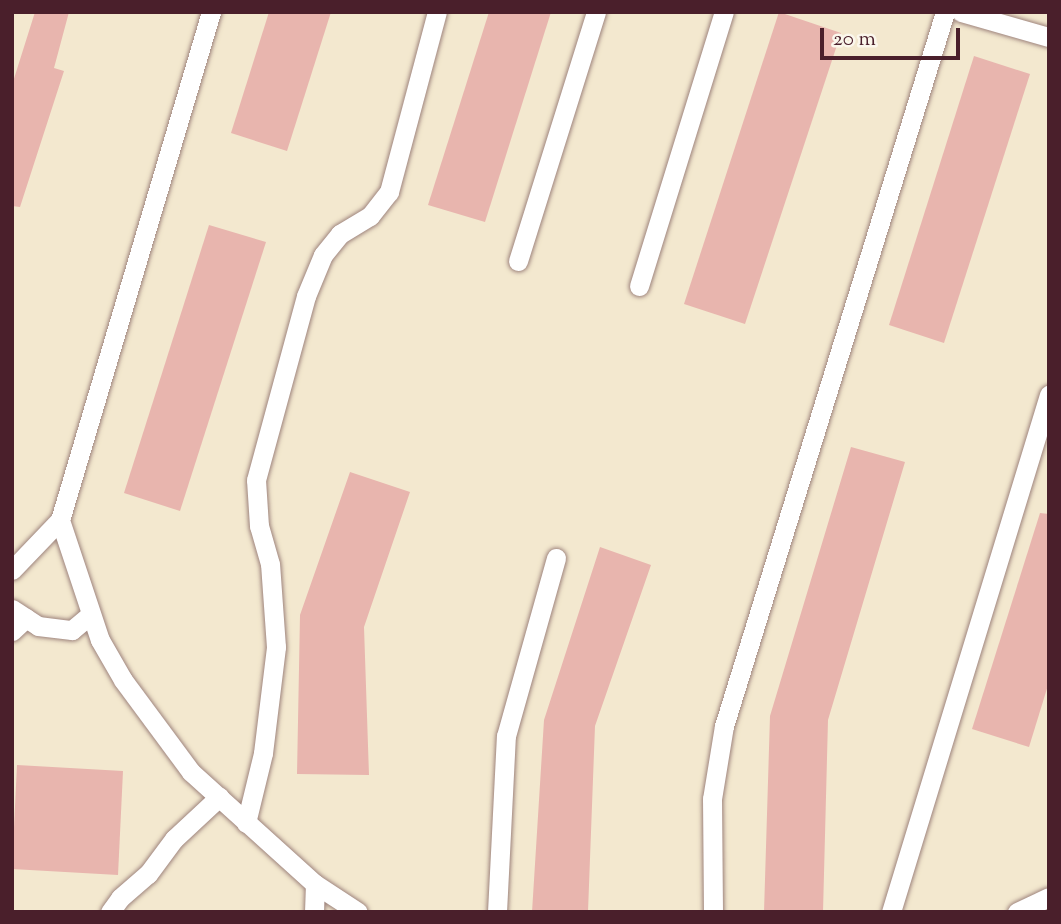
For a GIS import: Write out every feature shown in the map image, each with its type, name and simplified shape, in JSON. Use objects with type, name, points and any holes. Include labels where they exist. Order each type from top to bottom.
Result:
[{"type":"lane","points":[[12,570],[60,520],[211,12]]},
{"type":"lane","points":[[246,823],[263,753],[275,647],[270,564],[259,526],[256,480],[306,296],[323,255],[340,234],[370,216],[388,192],[437,12]]},
{"type":"lane","points":[[518,261],[596,12]]},
{"type":"lane","points":[[639,286],[724,12]]},
{"type":"lane","points":[[713,912],[712,799],[724,726],[945,12]]},
{"type":"lane","points":[[961,12],[1049,37]]},
{"type":"lane","points":[[891,912],[1049,395]]},
{"type":"lane","points":[[60,520],[100,640],[123,680],[191,772],[315,884],[358,912]]},
{"type":"lane","points":[[497,912],[506,736],[556,558]]},
{"type":"lane","points":[[17,619],[38,626],[72,630],[90,615]]},
{"type":"lane","points":[[110,912],[120,898],[148,874],[174,839],[219,797]]},
{"type":"lane","points":[[314,912],[315,884]]},
{"type":"lane","points":[[1017,912],[1049,897]]},
{"type":"building","points":[[35,12],[69,12],[54,68],[64,71],[20,207],[12,206],[12,85]]},
{"type":"building","points":[[269,12],[331,12],[287,151],[231,133]]},
{"type":"building","points":[[489,12],[551,12],[485,222],[428,205]]},
{"type":"building","points":[[779,12],[841,33],[745,324],[684,304]]},
{"type":"building","points":[[974,56],[1030,74],[944,343],[889,325]]},
{"type":"building","points":[[209,225],[266,242],[180,511],[124,493]]},
{"type":"building","points":[[851,447],[905,462],[828,720],[823,912],[764,912],[770,716]]},
{"type":"building","points":[[350,472],[410,492],[364,627],[369,775],[297,774],[300,615]]},
{"type":"building","points":[[1040,513],[1049,514],[1049,682],[1029,747],[972,729]]},
{"type":"building","points":[[600,547],[651,565],[595,726],[588,912],[532,912],[544,720]]},
{"type":"building","points":[[17,765],[123,771],[118,875],[12,869]]}]
